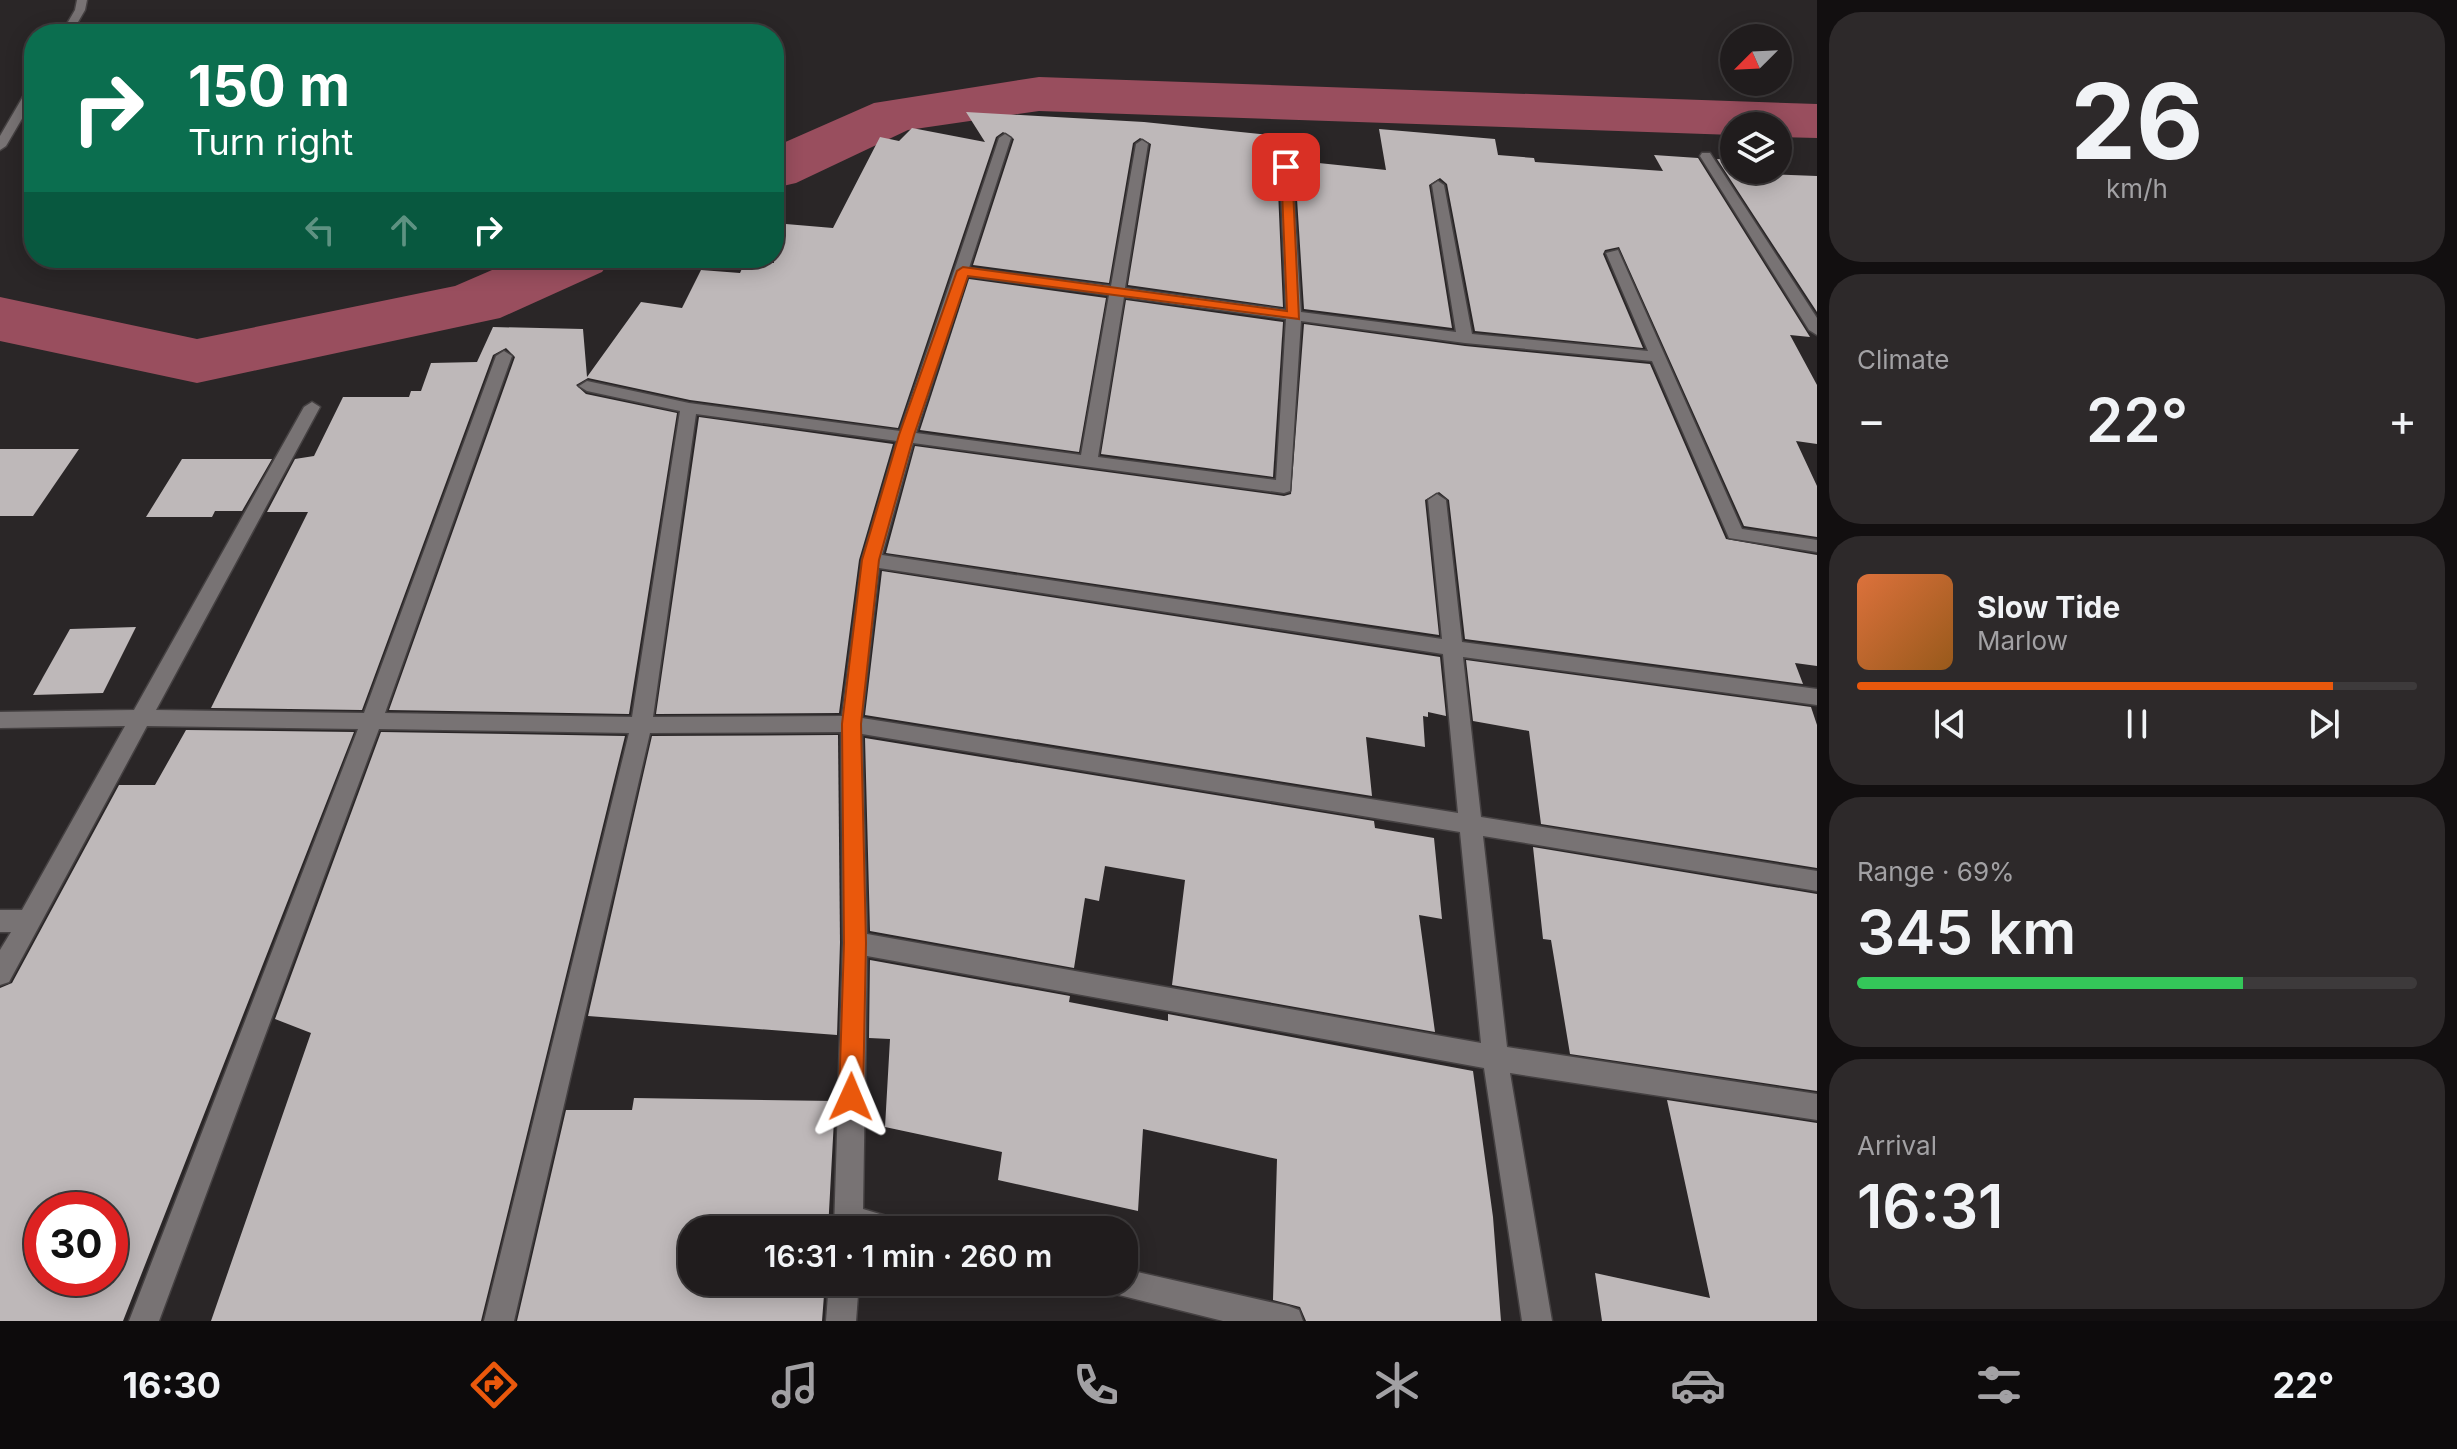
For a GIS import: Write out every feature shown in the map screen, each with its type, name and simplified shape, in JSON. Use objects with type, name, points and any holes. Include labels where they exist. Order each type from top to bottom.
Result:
[{"type":"street","points":[[72,24],[82,0]]},
{"type":"street","points":[[0,146],[24,105]]},
{"type":"street","points":[[848,1216],[855,943],[851,724],[871,560],[907,435],[1005,138]]},
{"type":"street","points":[[1089,459],[1142,144]]},
{"type":"street","points":[[1706,156],[1817,330]]},
{"type":"street","points":[[587,386],[689,408],[1284,487],[1294,316],[1286,167]]},
{"type":"street","points":[[1438,185],[1465,338]]},
{"type":"street","points":[[1613,253],[1735,534],[1817,546]]},
{"type":"street","points":[[963,271],[1465,338],[1660,357]]},
{"type":"street","points":[[144,1321],[371,723],[504,356]]},
{"type":"street","points":[[0,974],[26,921],[312,407]]},
{"type":"street","points":[[499,1321],[641,725],[689,408]]},
{"type":"street","points":[[1437,500],[1495,1058],[1537,1321]]},
{"type":"street","points":[[871,560],[1453,648],[1817,697]]},
{"type":"street","points":[[0,720],[140,718],[371,723],[851,724],[1817,881]]},
{"type":"street","points":[[0,921],[26,921]]},
{"type":"street","points":[[855,943],[1495,1058],[1817,1107]]},
{"type":"street","points":[[1138,1287],[1288,1321]]},
{"type":"street","points":[[841,1321],[843,1296]]},
{"type":"building","points":[[966,112],[1144,122],[1280,136],[1280,159],[1386,170],[1379,129],[1495,139],[1498,155],[1534,158],[1535,162],[1663,171],[1654,155],[1698,158],[1810,337],[1790,335],[1817,385],[1817,444],[1796,441],[1817,486],[1817,537],[1744,526],[1619,247],[1605,250],[1603,254],[1643,348],[1475,331],[1447,184],[1440,178],[1429,185],[1452,328],[1304,309],[1295,167],[1284,160],[1277,167],[1283,307],[1128,285],[1151,144],[1140,138],[1133,143],[1109,283],[973,265],[1014,139],[1003,132],[996,137],[898,428],[690,400],[588,378],[576,385],[586,394],[677,413],[629,714],[389,710],[515,357],[506,348],[493,355],[362,710],[211,708],[308,512],[267,512],[295,459],[314,456],[343,397],[409,397],[411,391],[421,391],[431,363],[477,362],[493,327],[583,329],[587,377],[641,302],[682,308],[701,270],[740,273],[742,268],[784,268],[784,224],[833,228],[880,137],[899,141],[912,128],[985,142]]},
{"type":"building","points":[[1792,175],[1817,176],[1817,312],[1733,184],[1792,184]]},
{"type":"building","points":[[969,279],[1106,298],[1079,452],[920,430]]},
{"type":"building","points":[[1126,300],[1283,322],[1273,477],[1101,454]]},
{"type":"building","points":[[1304,324],[1465,346],[1650,364],[1726,539],[1817,555],[1817,666],[1795,663],[1803,684],[1465,639],[1449,500],[1439,492],[1425,500],[1439,635],[886,553],[915,446],[1284,496],[1291,494]]},
{"type":"building","points":[[699,417],[893,444],[859,560],[839,713],[656,714]]},
{"type":"building","points":[[0,449],[79,449],[33,516],[0,516]]},
{"type":"building","points":[[182,459],[272,459],[242,511],[215,511],[212,517],[146,517]]},
{"type":"building","points":[[882,571],[1440,657],[1446,716],[1428,712],[1428,717],[1423,716],[1425,747],[1366,737],[1372,796],[865,715]]},
{"type":"building","points":[[136,627],[103,693],[33,695],[70,629]]},
{"type":"building","points":[[1466,660],[1811,707],[1817,725],[1817,868],[1541,824],[1529,731],[1473,721]]},
{"type":"building","points":[[186,730],[354,732],[123,1321],[0,1321],[0,988],[12,983],[119,785],[155,785]]},
{"type":"building","points":[[381,732],[625,736],[481,1321],[211,1321],[311,1033],[275,1019]]},
{"type":"building","points":[[838,735],[840,943],[837,1035],[588,1016],[652,736]]},
{"type":"building","points":[[865,738],[1374,821],[1375,828],[1434,838],[1442,919],[1419,915],[1435,1032],[1172,985],[1185,880],[1105,866],[1099,901],[1085,898],[1074,968],[870,931]]},
{"type":"building","points":[[1533,847],[1817,894],[1817,1091],[1570,1054],[1551,940],[1543,939]]},
{"type":"building","points":[[870,960],[1070,996],[1069,1002],[1168,1021],[1168,1014],[1473,1071],[1493,1217],[1501,1321],[1306,1321],[1300,1307],[1273,1300],[1277,1159],[1143,1129],[1138,1211],[998,1180],[1002,1152],[885,1127],[890,1039],[869,1038]]},
{"type":"building","points":[[634,1098],[835,1101],[829,1216],[678,1216],[678,1296],[824,1296],[822,1321],[517,1321],[566,1110],[632,1110]]},
{"type":"building","points":[[1667,1100],[1817,1123],[1817,1321],[1602,1321],[1595,1273],[1710,1298]]},
{"type":"waterway","points":[[784,165],[894,115],[1039,94],[1817,121]]},
{"type":"waterway","points":[[0,319],[197,361],[475,303],[555,268]]},
{"type":"route","points":[[851,1097],[855,943],[851,724],[871,560],[907,435],[963,271],[1294,316],[1286,167]]}]
